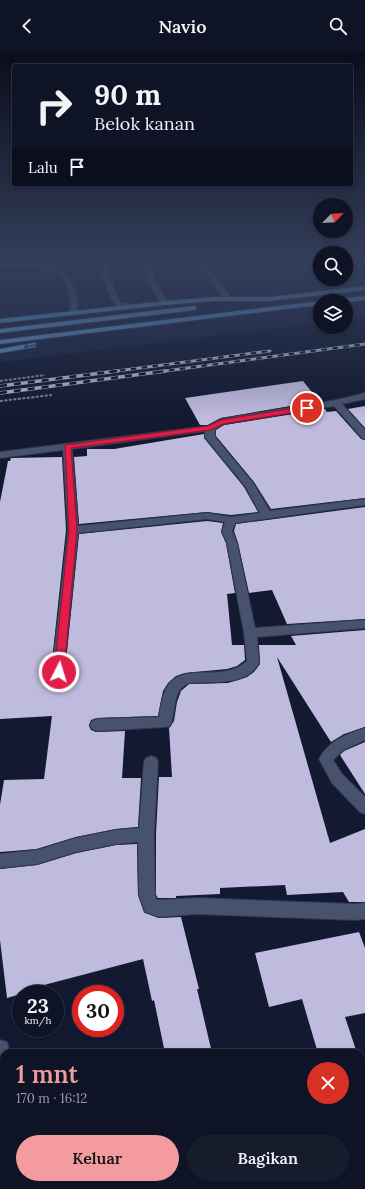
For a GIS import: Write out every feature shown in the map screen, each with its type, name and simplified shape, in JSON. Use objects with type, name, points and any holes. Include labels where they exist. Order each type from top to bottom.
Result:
[{"type":"main road","points":[[0,321],[59,312]]},
{"type":"main road","points":[[0,332],[163,312]]},
{"type":"main road","points":[[0,342],[244,312]]},
{"type":"main road","points":[[0,351],[58,340],[109,328]]},
{"type":"street","points":[[0,455],[210,428],[221,422],[336,404],[365,396]]},
{"type":"street","points":[[336,404],[365,436]]},
{"type":"street","points":[[210,428],[210,437],[248,485],[267,515]]},
{"type":"street","points":[[57,680],[73,530],[67,446]]},
{"type":"street","points":[[73,530],[207,516],[231,520],[365,502]]},
{"type":"street","points":[[97,725],[165,722],[173,689],[180,682],[187,678],[228,677],[240,674],[253,663],[250,633],[232,543],[227,531],[231,520]]},
{"type":"street","points":[[250,633],[365,624]]},
{"type":"street","points":[[365,734],[339,744],[330,752],[326,759],[328,765],[343,786],[365,807]]},
{"type":"street","points":[[151,762],[146,834],[147,895],[151,906],[159,909],[197,906],[355,912],[365,911]]},
{"type":"street","points":[[0,861],[37,856],[76,845],[103,840],[146,834]]},
{"type":"path","points":[[0,381],[45,375]]},
{"type":"path","points":[[0,401],[52,395]]},
{"type":"shaded area","points":[[0,312],[313,312],[313,324],[0,362]]},
{"type":"shaded area","points":[[353,312],[365,312],[365,318],[353,319]]},
{"type":"building","points":[[303,381],[319,401],[221,418],[208,425],[200,425],[185,398]]},
{"type":"building","points":[[365,406],[365,428],[348,409]]},
{"type":"building","points":[[325,409],[327,412],[336,411],[361,439],[365,440],[365,498],[271,509],[254,482],[216,436],[216,430],[224,425]]},
{"type":"building","points":[[204,434],[204,438],[244,487],[258,512],[231,515],[207,512],[79,524],[74,457],[87,456],[87,449],[114,449]]},
{"type":"building","points":[[62,457],[66,530],[50,680],[51,684],[57,686],[62,685],[64,680],[79,534],[207,521],[223,523],[221,532],[226,543],[235,593],[227,594],[232,645],[244,645],[245,660],[237,666],[227,669],[185,673],[176,676],[168,683],[163,691],[158,716],[97,718],[91,720],[89,726],[91,730],[96,732],[125,731],[122,778],[141,778],[138,827],[116,829],[76,837],[37,849],[0,852],[0,805],[4,780],[44,779],[52,716],[0,719],[0,502],[8,461],[10,461],[11,458]]},
{"type":"building","points":[[365,507],[365,619],[287,624],[272,590],[249,593],[234,531],[236,524]]},
{"type":"building","points":[[365,630],[365,727],[344,734],[331,742],[277,657],[330,843],[365,829],[365,902],[349,902],[343,892],[287,895],[285,885],[220,888],[220,894],[158,898],[156,895],[156,834],[159,777],[172,777],[169,728],[174,721],[177,702],[181,691],[189,684],[228,683],[247,677],[254,672],[260,664],[259,645],[296,645],[291,636]]},
{"type":"building","points":[[365,742],[365,794],[340,755],[344,751]]},
{"type":"building","points":[[137,844],[138,895],[144,912],[159,918],[181,917],[199,989],[197,989],[211,1049],[164,1049],[154,1000],[152,1001],[143,959],[44,985],[12,985],[12,997],[7,998],[0,940],[0,869],[37,865],[76,853],[116,845]]},
{"type":"building","points":[[359,932],[365,948],[365,1013],[345,1017],[356,1049],[317,1049],[302,999],[269,1007],[255,953]]},
{"type":"railway","points":[[158,372],[365,344]]},
{"type":"railway","points":[[109,372],[270,351]]},
{"type":"railway","points":[[0,386],[117,371]]},
{"type":"railway","points":[[0,393],[165,371]]},
{"type":"route","points":[[59,672],[73,530],[67,446],[210,428],[221,422],[307,408]]}]
